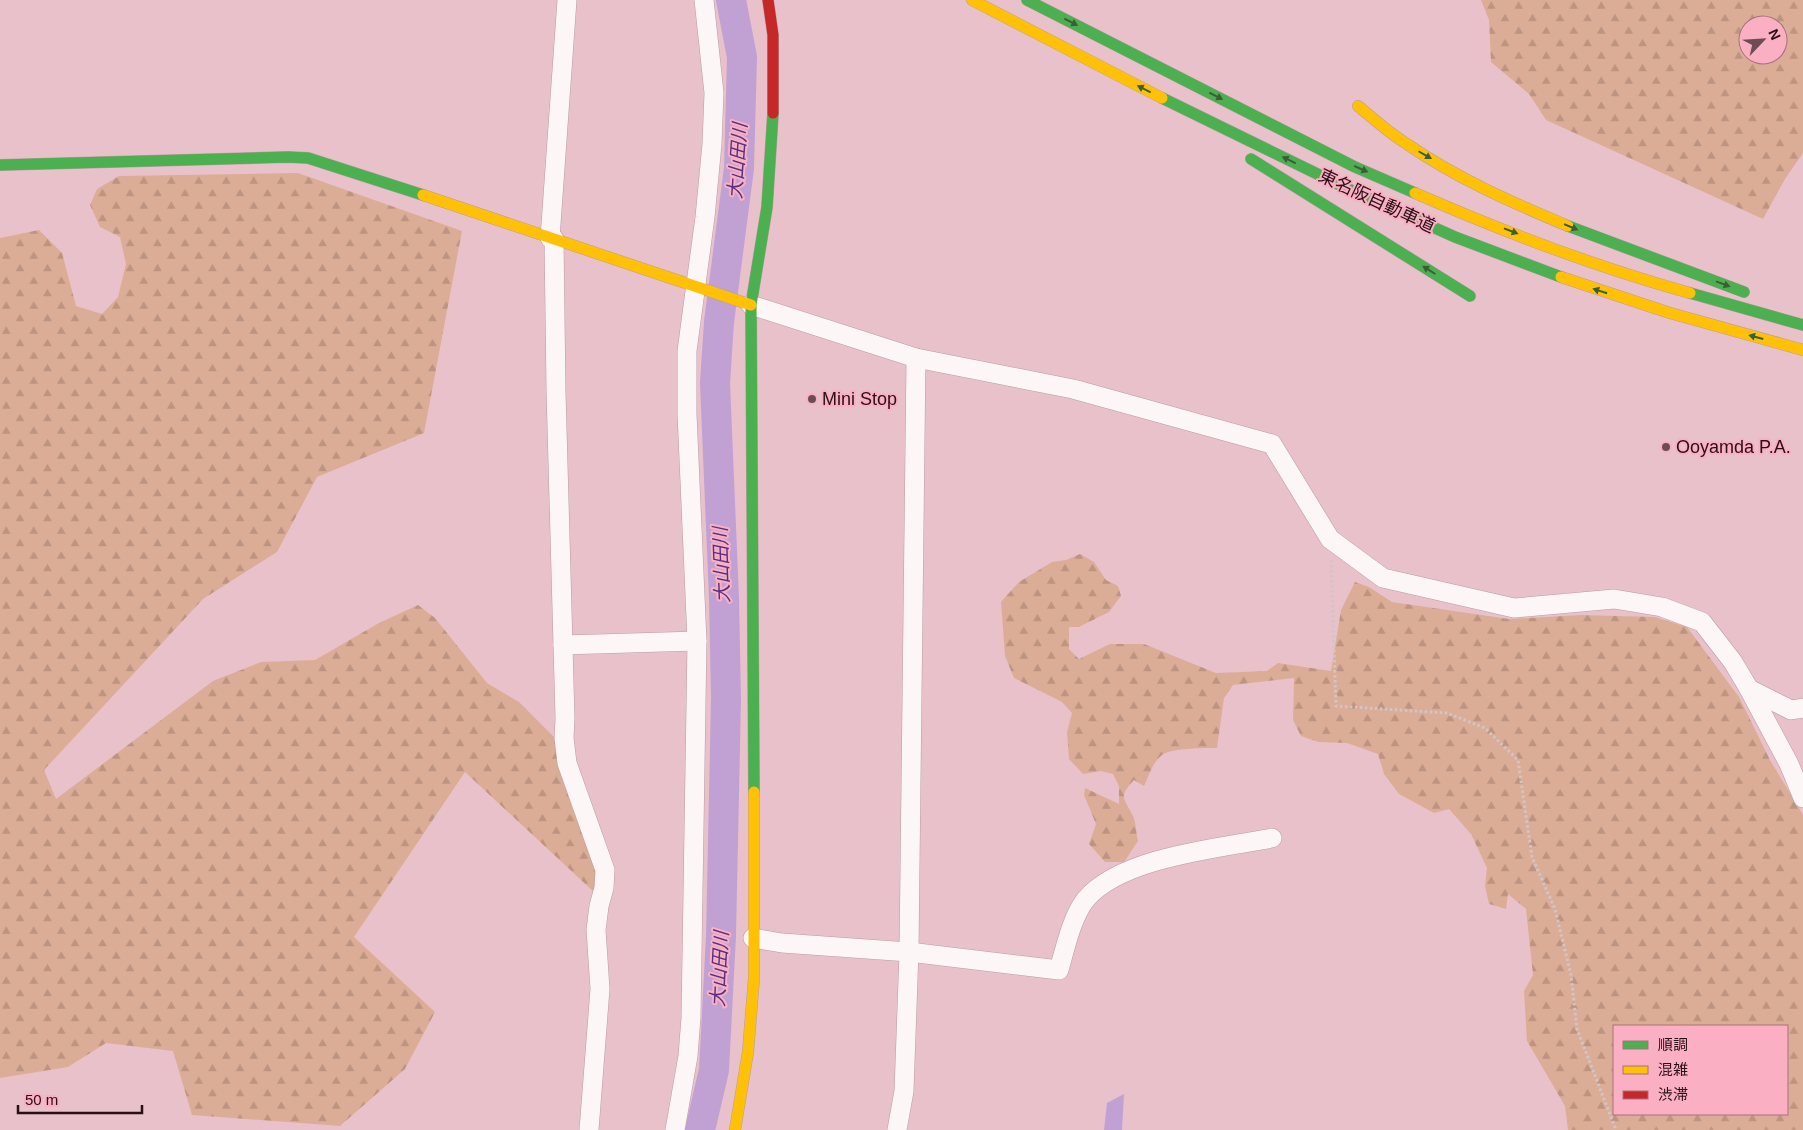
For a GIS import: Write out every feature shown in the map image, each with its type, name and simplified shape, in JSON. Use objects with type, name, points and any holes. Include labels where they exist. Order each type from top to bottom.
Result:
[{"type":"main road","points":[[735,1130],[748,1052],[754,978],[754,716],[748,304],[767,207],[773,110],[773,35],[768,0]]},
{"type":"main road","name":"東名阪自動車道","points":[[972,0],[1164,99],[1344,187],[1455,237],[1573,281],[1670,314],[1803,350]]},
{"type":"main road","name":"東名阪自動車道","points":[[1027,0],[1354,167],[1461,213],[1582,259],[1675,289],[1803,325]]},
{"type":"main road","points":[[1164,99],[1195,128]]},
{"type":"main road","points":[[1358,106],[1411,147],[1486,190],[1593,236],[1757,297]]},
{"type":"main road","points":[[1243,155],[1470,296]]},
{"type":"main road","points":[[0,165],[308,158],[748,304]]},
{"type":"street","points":[[567,0],[552,239],[564,645],[564,738],[567,763],[605,870],[604,888],[599,906],[596,930],[600,989],[589,1130]]},
{"type":"street","points":[[675,1130],[688,1056],[691,1017],[697,641],[687,414],[687,351],[698,288],[709,180],[714,93],[704,0]]},
{"type":"street","points":[[748,304],[916,358],[1073,389],[1272,444],[1330,539],[1383,578],[1514,608],[1614,599],[1662,607],[1702,622],[1733,662],[1789,764],[1803,798]]},
{"type":"street","points":[[897,1130],[904,1091],[909,952],[916,358]]},
{"type":"street","points":[[564,645],[697,641]]},
{"type":"street","points":[[1749,690],[1791,710],[1803,708]]},
{"type":"street","points":[[753,938],[782,943],[909,952],[1059,970],[1075,920],[1086,899],[1103,884],[1155,860],[1272,838]]},
{"type":"path","points":[[1330,539],[1336,706],[1447,713],[1486,728],[1518,760],[1532,857],[1555,909],[1571,975],[1577,1029],[1616,1130]]},
{"type":"green space","points":[[1481,0],[1803,0],[1803,153],[1785,179],[1763,219],[1546,120],[1529,94],[1491,62],[1489,20]]},
{"type":"green space","points":[[298,173],[462,231],[424,433],[317,477],[277,552],[203,599],[44,770],[56,799],[213,681],[261,662],[315,660],[379,623],[418,605],[435,618],[487,683],[519,702],[555,738],[599,871],[595,893],[465,772],[354,937],[435,1012],[405,1069],[340,1126],[192,1115],[173,1051],[106,1043],[68,1067],[0,1078],[0,238],[39,230],[62,253],[76,306],[102,314],[118,297],[126,264],[120,237],[100,227],[90,205],[97,189],[119,176]]},
{"type":"green space","points":[[1080,554],[1094,562],[1106,580],[1118,586],[1121,596],[1109,612],[1079,627],[1069,627],[1069,649],[1079,659],[1110,644],[1144,644],[1216,673],[1267,671],[1278,663],[1331,671],[1341,610],[1355,582],[1369,587],[1392,602],[1509,619],[1581,615],[1655,617],[1687,627],[1739,697],[1770,760],[1803,815],[1803,1130],[1568,1130],[1565,1106],[1527,1041],[1524,991],[1533,975],[1526,909],[1508,894],[1506,909],[1489,904],[1485,886],[1487,868],[1471,834],[1449,809],[1434,813],[1399,794],[1384,774],[1378,754],[1347,743],[1318,742],[1301,736],[1293,720],[1294,678],[1233,685],[1224,698],[1217,748],[1188,749],[1166,753],[1156,762],[1144,786],[1134,780],[1126,790],[1124,798],[1134,819],[1138,841],[1124,862],[1105,862],[1089,844],[1096,824],[1084,795],[1085,788],[1119,804],[1119,786],[1113,774],[1101,771],[1083,774],[1069,759],[1067,732],[1072,713],[1062,702],[1014,678],[1005,656],[1001,602],[1019,582],[1052,562],[1066,560]]},
{"type":"shaded area","points":[[1124,1094],[1122,1130],[1104,1130],[1107,1103]]},
{"type":"waterway","name":"大山田川","points":[[700,1130],[714,1070],[721,936],[726,699],[724,598],[715,383],[719,322],[739,168],[742,57],[731,0]]},
{"type":"traffic: fast","points":[[1027,0],[1355,167],[1415,193]]},
{"type":"traffic: fast","points":[[1162,98],[1344,187],[1455,237],[1561,277]]},
{"type":"traffic: fast","points":[[754,792],[751,305],[767,207],[773,113]]},
{"type":"traffic: fast","points":[[0,165],[308,158],[423,195]]},
{"type":"traffic: fast","points":[[1251,159],[1470,296]]},
{"type":"traffic: fast","points":[[1568,226],[1744,292]]},
{"type":"traffic: fast","points":[[1690,293],[1803,325]]},
{"type":"traffic: slow","points":[[972,0],[1162,98]]},
{"type":"traffic: slow","points":[[1358,106],[1394,135],[1445,168],[1506,199],[1568,226]]},
{"type":"traffic: slow","points":[[1415,193],[1551,248],[1620,272],[1690,293]]},
{"type":"traffic: slow","points":[[423,195],[751,305]]},
{"type":"traffic: slow","points":[[1561,277],[1670,313],[1803,350]]},
{"type":"traffic: slow","points":[[735,1130],[748,1052],[754,978],[754,792]]},
{"type":"traffic: jam","points":[[768,0],[773,35],[773,113]]},
{"type":"place","name":"Mini Stop","points":[[812,399]]},
{"type":"place","name":"Ooyamda P.A.","points":[[1666,447]]}]
